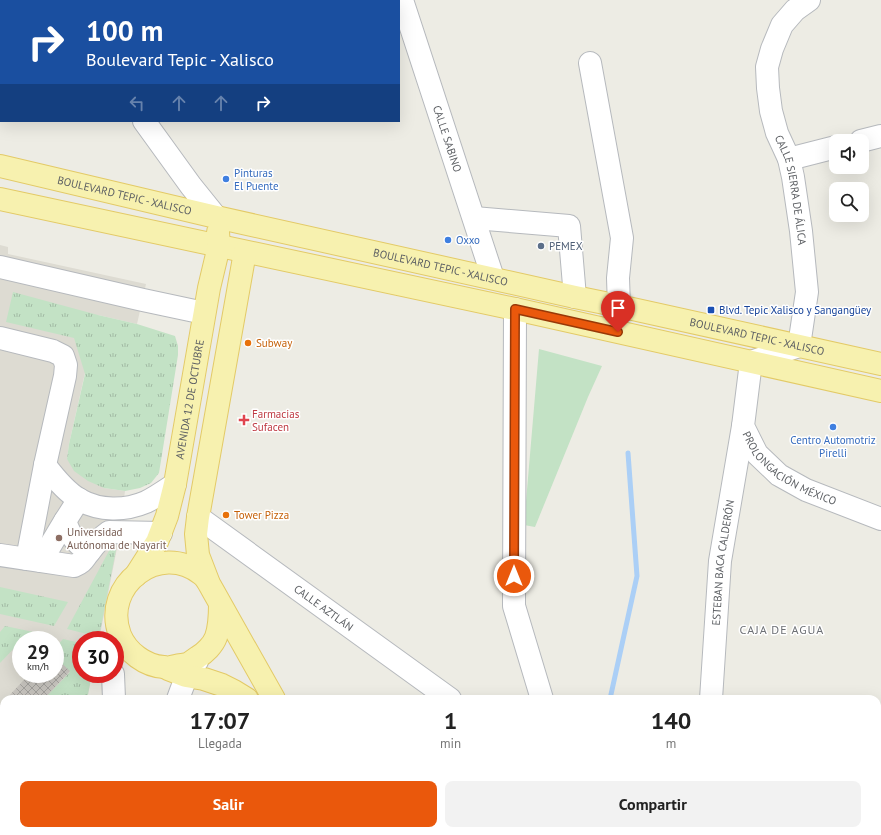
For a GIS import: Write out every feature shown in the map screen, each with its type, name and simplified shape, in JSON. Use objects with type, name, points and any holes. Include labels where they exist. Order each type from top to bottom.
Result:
[{"type":"main road","name":"BOULEVARD TEPIC - XALISCO","points":[[0,166],[216,217],[881,364]]},
{"type":"main road","points":[[0,199],[515,309],[881,391]]},
{"type":"main road","name":"AVENIDA 12 DE OCTUBRE","points":[[216,217],[219,246],[204,313],[175,484],[167,516],[157,542],[136,575],[124,588],[117,606],[117,621],[120,635],[127,647],[138,658],[150,665],[222,685],[240,695]]},
{"type":"main road","points":[[216,217],[245,252]]},
{"type":"main road","name":"AVENIDA 12 DE OCTUBRE","points":[[165,668],[187,664],[205,652],[216,639],[220,622],[215,595],[198,555],[196,534],[245,252]]},
{"type":"main road","name":"AVENIDA 12 DE OCTUBRE","points":[[136,575],[151,566],[169,563],[187,566],[202,575],[272,695]]},
{"type":"street","name":"CALLE SABINO","points":[[402,0],[493,278]]},
{"type":"street","name":"CALLE SIERRA DE ÁLICA","points":[[799,346],[807,292],[801,231],[789,159],[777,133],[771,111],[767,67],[772,49],[782,25],[795,10],[809,0]]},
{"type":"street","points":[[590,63],[622,238],[618,278],[619,306]]},
{"type":"street","points":[[145,122],[191,186],[216,217]]},
{"type":"street","points":[[789,159],[829,149]]},
{"type":"street","points":[[474,218],[570,226],[575,297]]},
{"type":"street","points":[[0,267],[204,313]]},
{"type":"street","points":[[515,309],[514,606],[538,695]]},
{"type":"street","points":[[7,340],[53,351],[63,356],[66,365],[65,376],[45,465],[34,560]]},
{"type":"street","points":[[751,362],[799,346]]},
{"type":"street","name":"PROLONGACIÓN MÉXICO","points":[[751,362],[743,426],[757,454],[779,475],[806,490],[881,519]]},
{"type":"street","name":"ESTEBAN BACA CALDERÓN","points":[[712,695],[720,561],[743,426]]},
{"type":"street","points":[[45,465],[55,479],[79,499],[91,505],[109,509],[129,508],[146,502],[175,484]]},
{"type":"street","points":[[34,560],[79,499]]},
{"type":"street","name":"CALLE AZTLÁN","points":[[198,517],[444,695]]},
{"type":"street","points":[[64,521],[73,538],[79,545],[89,552]]},
{"type":"street","points":[[0,554],[74,566],[81,564],[89,552],[103,536],[109,532],[161,533]]},
{"type":"street","points":[[114,631],[117,606]]},
{"type":"street","points":[[179,695],[186,676],[205,652]]},
{"type":"street","points":[[113,683],[114,695]]},
{"type":"shaded area","name":"Universidad Autónoma de Nayarit","points":[[0,245],[8,247],[8,254],[146,284],[137,324],[98,315],[69,444],[67,459],[104,488],[125,491],[118,543],[101,631],[72,631],[72,683],[90,683],[88,695],[0,695]]},
{"type":"green space","points":[[13,292],[137,324],[175,336],[178,346],[178,355],[159,473],[151,483],[140,488],[125,491],[104,488],[88,481],[74,471],[67,459],[85,374],[74,338],[6,322]]},
{"type":"green space","points":[[539,349],[602,366],[535,527],[524,525]]},
{"type":"green space","points":[[110,549],[116,550],[100,631],[75,631],[67,629]]},
{"type":"green space","points":[[0,587],[68,602],[54,626],[0,614]]},
{"type":"green space","points":[[5,626],[29,631],[12,631],[12,650],[0,663],[0,632]]},
{"type":"green space","points":[[64,639],[72,641],[72,683],[90,683],[88,695],[48,695],[59,683],[64,683],[64,678],[70,672],[64,666]]},
{"type":"building","points":[[64,665],[70,671],[64,677]]},
{"type":"building","points":[[21,683],[59,683],[48,695],[10,695]]},
{"type":"waterway","points":[[611,695],[637,576],[628,453]]},
{"type":"place","name":"Pinturas El Puente","points":[[226,179]]},
{"type":"place","name":"Oxxo","points":[[448,240]]},
{"type":"place","name":"PEMEX","points":[[541,246]]},
{"type":"place","name":"Blvd. Tepic Xalisco y Sangangüey","points":[[711,310]]},
{"type":"place","name":"Subway","points":[[248,343]]},
{"type":"place","name":"Farmacias Sufacen","points":[[244,420]]},
{"type":"place","name":"Centro Automotriz Pirelli","points":[[833,427]]},
{"type":"place","name":"Tower Pizza","points":[[226,515]]},
{"type":"place","name":"Universidad Autónoma de Nayarit","points":[[59,538]]},
{"type":"district","name":"CAJA DE AGUA","points":[[782,630]]},
{"type":"route","points":[[514,576],[515,309],[618,332]]}]
